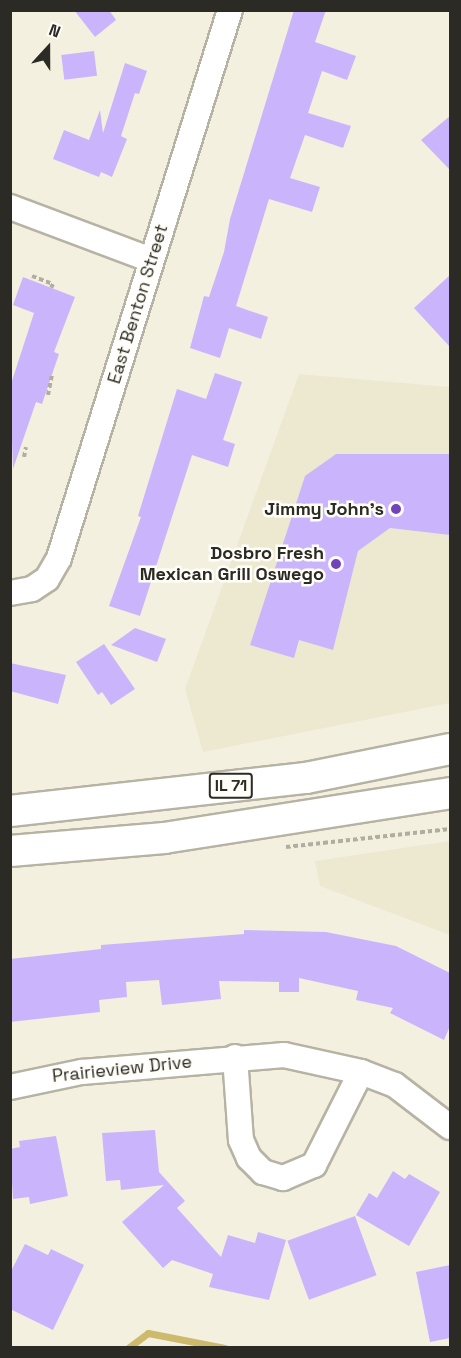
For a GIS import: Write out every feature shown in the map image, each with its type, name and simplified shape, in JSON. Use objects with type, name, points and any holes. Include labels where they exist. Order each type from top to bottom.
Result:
[{"type":"main road","name":"IL 71","points":[[10,811],[306,778],[450,749]]},
{"type":"main road","name":"IL 71","points":[[10,851],[175,837],[450,793]]},
{"type":"street","name":"East Benton Street","points":[[21,591],[47,579],[59,558],[151,261],[221,16]]},
{"type":"street","points":[[10,207],[151,261]]},
{"type":"street","name":"Prairieview Drive","points":[[10,1087],[82,1072],[235,1057],[284,1055],[362,1072],[395,1085],[450,1127]]},
{"type":"street","points":[[235,1057],[240,1140],[249,1158],[263,1172],[283,1178],[314,1165],[362,1072]]},
{"type":"path","points":[[32,276],[52,284],[51,288]]},
{"type":"path","points":[[48,395],[52,375]]},
{"type":"path","points":[[24,457],[26,447]]},
{"type":"shaded area","points":[[299,374],[450,387],[450,703],[203,752],[185,689]]},
{"type":"shaded area","points":[[450,841],[450,935],[320,886],[315,861]]},
{"type":"building","points":[[74,10],[109,10],[116,20],[95,37]]},
{"type":"building","points":[[294,10],[326,10],[315,42],[356,56],[347,80],[322,71],[308,113],[351,126],[343,148],[305,135],[290,178],[320,187],[312,212],[269,199],[236,306],[268,317],[261,339],[229,328],[220,358],[190,348],[204,296],[209,297],[224,252],[230,219]]},
{"type":"building","points":[[94,51],[97,76],[64,80],[61,55]]},
{"type":"building","points":[[125,63],[147,71],[139,94],[135,93],[121,136],[127,139],[112,177],[101,172],[99,177],[53,159],[64,130],[89,140],[100,110],[103,133]]},
{"type":"building","points":[[450,116],[450,170],[421,140]]},
{"type":"building","points":[[450,275],[450,347],[414,308]]},
{"type":"building","points":[[23,277],[75,297],[54,352],[59,354],[42,404],[36,402],[13,469],[10,387],[34,313],[13,305]]},
{"type":"building","points":[[215,373],[242,382],[223,440],[235,444],[228,467],[192,455],[140,616],[109,606],[141,517],[138,516],[177,389],[206,399]]},
{"type":"building","points":[[336,454],[450,454],[450,535],[390,528],[358,551],[333,650],[299,640],[294,658],[250,645],[305,476]]},
{"type":"building","points":[[135,628],[166,639],[157,662],[111,645]]},
{"type":"building","points":[[104,644],[135,689],[111,705],[102,692],[98,695],[76,662]]},
{"type":"building","points":[[10,663],[66,675],[58,704],[10,691]]},
{"type":"building","points":[[244,930],[326,932],[396,946],[450,973],[450,1026],[444,1040],[390,1013],[393,1008],[356,1000],[358,991],[299,978],[299,992],[279,992],[279,982],[219,981],[221,999],[162,1005],[159,980],[126,982],[127,997],[99,1000],[100,1012],[10,1022],[10,959],[101,949],[101,945],[244,934]]},
{"type":"building","points":[[155,1130],[159,1172],[185,1201],[177,1208],[221,1257],[228,1235],[255,1243],[258,1232],[286,1240],[269,1300],[209,1287],[213,1274],[172,1260],[163,1268],[122,1222],[164,1185],[121,1190],[120,1180],[106,1181],[102,1133]]},
{"type":"building","points":[[56,1136],[68,1196],[30,1204],[29,1197],[13,1199],[10,1149],[20,1147],[19,1141]]},
{"type":"building","points":[[393,1171],[405,1179],[409,1174],[440,1192],[409,1246],[356,1215],[369,1193],[377,1198]]},
{"type":"building","points":[[355,1216],[377,1275],[309,1300],[287,1241]]},
{"type":"building","points":[[25,1244],[48,1255],[51,1249],[84,1265],[53,1330],[10,1309],[10,1273]]},
{"type":"building","points":[[450,1265],[450,1338],[430,1342],[416,1272]]},
{"type":"waterway","points":[[128,1348],[148,1333],[225,1348]]},
{"type":"place","name":"Jimmy John's","points":[[396,509]]},
{"type":"place","name":"Dosbro Fresh Mexican Grill Oswego","points":[[336,564]]}]
